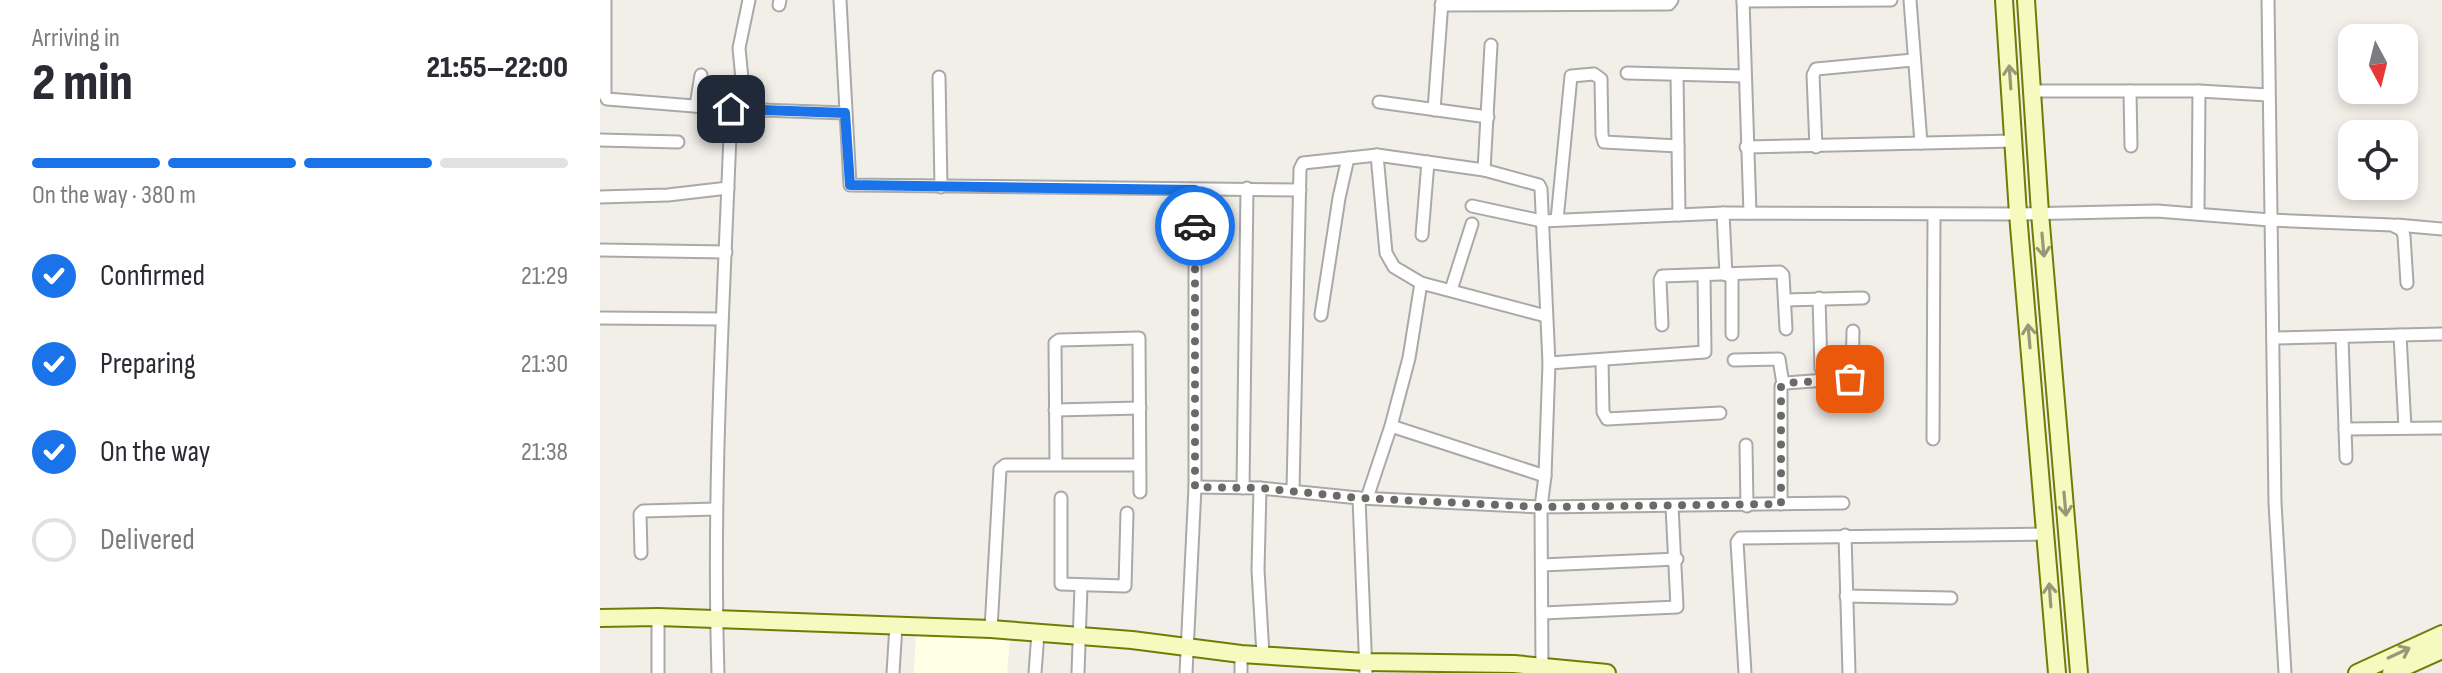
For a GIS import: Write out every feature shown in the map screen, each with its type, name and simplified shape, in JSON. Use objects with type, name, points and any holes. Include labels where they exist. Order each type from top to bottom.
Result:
[{"type":"main road","points":[[2004,0],[2018,214],[2057,673]]},
{"type":"main road","points":[[2026,0],[2040,213],[2079,673]]},
{"type":"main road","points":[[600,618],[658,617],[991,629],[1132,640],[1365,668],[1514,664],[1607,673]]},
{"type":"main road","points":[[2357,673],[2442,634]]},
{"type":"main road","points":[[2391,673],[2442,650]]},
{"type":"street","points":[[605,0],[602,52],[607,99],[745,110],[845,113]]},
{"type":"street","points":[[745,110],[739,48],[749,0]]},
{"type":"street","points":[[840,0],[849,185],[1300,190]]},
{"type":"street","points":[[1434,110],[1442,2],[1669,4],[1672,0]]},
{"type":"street","points":[[1750,213],[1743,1],[1891,0]]},
{"type":"street","points":[[1910,0],[1921,143]]},
{"type":"street","points":[[2268,0],[2275,503],[2285,673]]},
{"type":"street","points":[[1484,170],[1491,45]]},
{"type":"street","points":[[1816,147],[1813,75],[1816,69],[1913,60]]},
{"type":"street","points":[[1627,73],[1744,76]]},
{"type":"street","points":[[1557,220],[1571,76],[1594,74],[1601,79],[1604,142],[1678,146]]},
{"type":"street","points":[[696,106],[701,75]]},
{"type":"street","points":[[1677,75],[1679,215]]},
{"type":"street","points":[[939,77],[941,187]]},
{"type":"street","points":[[2031,91],[2199,91],[2268,95]]},
{"type":"street","points":[[2130,91],[2131,146]]},
{"type":"street","points":[[2198,213],[2199,91]]},
{"type":"street","points":[[1379,102],[1488,117]]},
{"type":"street","points":[[718,673],[716,509],[731,109]]},
{"type":"street","points":[[600,140],[678,142]]},
{"type":"street","points":[[1746,147],[2014,141]]},
{"type":"street","points":[[1377,155],[1387,259],[1394,267],[1421,283],[1546,316]]},
{"type":"street","points":[[1293,490],[1300,169],[1303,163],[1377,155],[1484,170],[1539,185],[1549,363],[1541,507],[1542,668]]},
{"type":"street","points":[[1321,315],[1348,158]]},
{"type":"street","points":[[1422,235],[1428,162]]},
{"type":"street","points":[[600,197],[668,195],[728,188]]},
{"type":"street","points":[[1243,488],[1247,188]]},
{"type":"street","points":[[1186,673],[1195,487],[1195,190]]},
{"type":"street","points":[[1472,206],[1542,221],[1723,213],[2157,211],[2442,229]]},
{"type":"street","points":[[1723,213],[1732,334]]},
{"type":"street","points":[[1933,439],[1934,214]]},
{"type":"street","points":[[1451,290],[1472,224]]},
{"type":"street","points":[[2392,225],[2402,230],[2404,236],[2407,283]]},
{"type":"street","points":[[600,250],[726,252]]},
{"type":"street","points":[[1662,325],[1661,277],[1782,273],[1786,329]]},
{"type":"street","points":[[1549,363],[1705,352],[1704,276]]},
{"type":"street","points":[[1365,668],[1363,498],[1391,426],[1409,358],[1421,283]]},
{"type":"street","points":[[1819,298],[1821,368]]},
{"type":"street","points":[[1785,300],[1863,298]]},
{"type":"street","points":[[600,318],[721,319]]},
{"type":"street","points":[[1783,384],[1852,378],[1853,331]]},
{"type":"street","points":[[2273,338],[2442,334]]},
{"type":"street","points":[[2400,335],[2405,428]]},
{"type":"street","points":[[2342,337],[2346,458]]},
{"type":"street","points":[[1056,464],[1054,346],[1057,341],[1137,338],[1140,340],[1140,492]]},
{"type":"street","points":[[1734,360],[1779,359],[1783,384],[1781,504]]},
{"type":"street","points":[[1602,360],[1603,412],[1607,419],[1720,413]]},
{"type":"street","points":[[1055,410],[1140,408]]},
{"type":"street","points":[[1391,426],[1545,476]]},
{"type":"street","points":[[2345,429],[2442,428]]},
{"type":"street","points":[[1746,445],[1747,506]]},
{"type":"street","points":[[991,629],[1000,469],[1005,465],[1139,465]]},
{"type":"street","points":[[1195,487],[1260,488],[1363,498],[1541,507],[1843,503]]},
{"type":"street","points":[[1260,488],[1258,570],[1263,655]]},
{"type":"street","points":[[1061,498],[1059,583],[1127,585],[1127,513]]},
{"type":"street","points":[[1543,613],[1675,608],[1679,602],[1672,506]]},
{"type":"street","points":[[641,553],[641,512],[716,509]]},
{"type":"street","points":[[1745,673],[1738,540],[1742,537],[2045,534]]},
{"type":"street","points":[[1845,535],[1849,673]]},
{"type":"street","points":[[1542,565],[1677,559]]},
{"type":"street","points":[[1078,673],[1081,586]]},
{"type":"street","points":[[1846,596],[1951,598]]},
{"type":"street","points":[[658,617],[658,673]]},
{"type":"street","points":[[893,673],[896,625]]},
{"type":"street","points":[[1035,673],[1038,633]]},
{"type":"street","points":[[1241,654],[1241,673]]},
{"type":"shaded area","points":[[916,630],[1010,637],[1007,673],[914,673]]},
{"type":"way so far","points":[[1195,226],[1195,487],[1260,488],[1359,498],[1541,507],[1781,504],[1781,386],[1786,383],[1850,379]]},
{"type":"route","points":[[731,109],[845,113],[850,185],[1195,190],[1195,226]]}]
